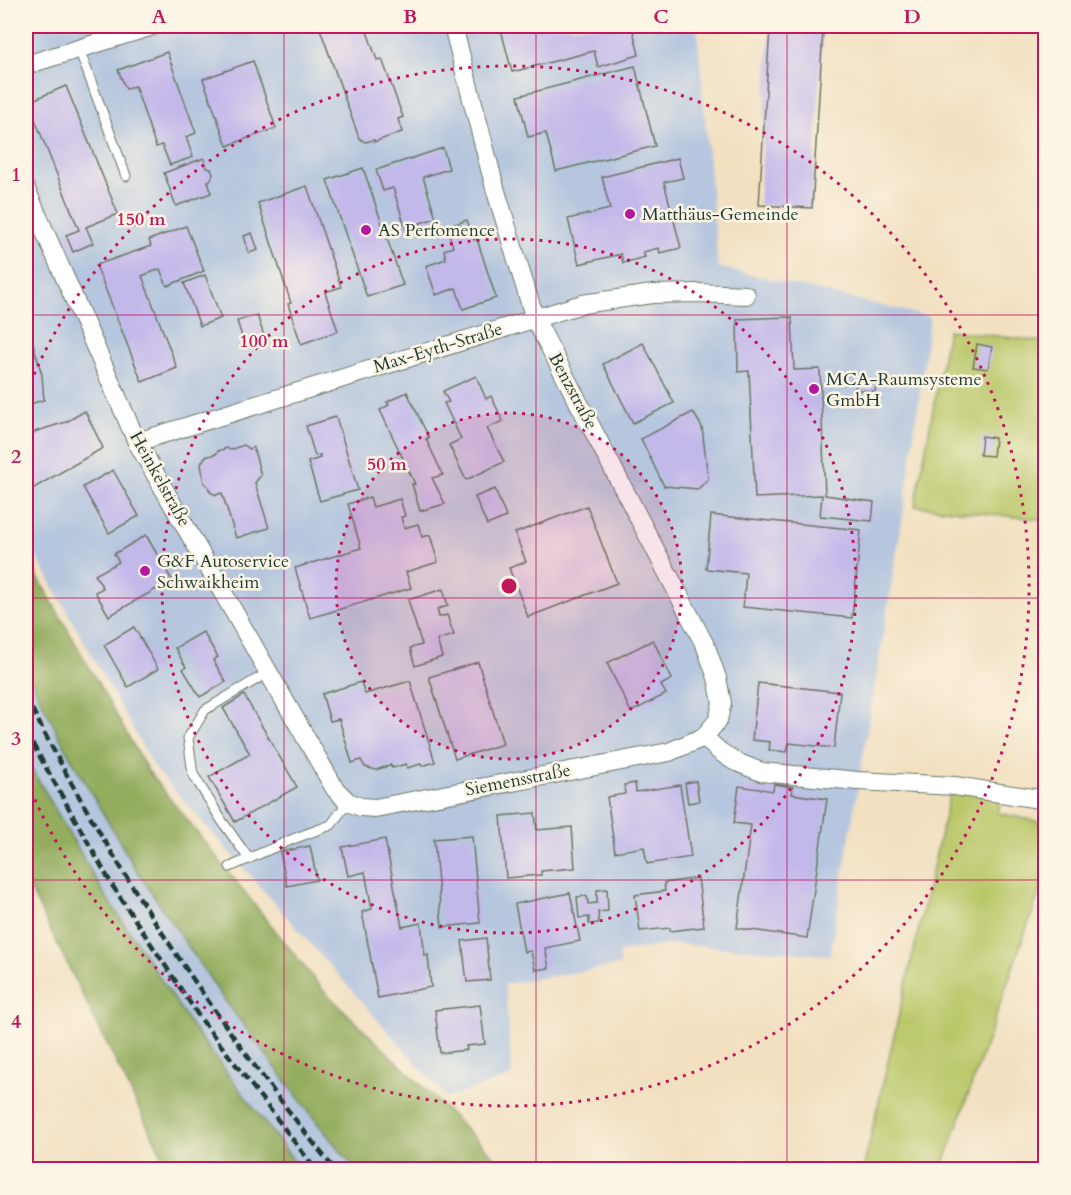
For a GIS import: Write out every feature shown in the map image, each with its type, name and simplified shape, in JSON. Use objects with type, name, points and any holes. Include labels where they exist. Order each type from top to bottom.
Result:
[{"type":"street","points":[[26,65],[153,26]]},
{"type":"street","name":"Benzstraße","points":[[453,26],[495,188],[535,318],[706,647],[717,678],[722,703],[717,720],[704,737]]},
{"type":"street","name":"Heinkelstraße","points":[[26,189],[137,442],[335,789],[348,802]]},
{"type":"street","name":"Max-Eyth-Straße","points":[[137,442],[582,304],[653,294],[699,292],[746,295]]},
{"type":"street","points":[[704,737],[718,751],[734,761],[761,772],[858,781],[955,786],[1046,800]]},
{"type":"street","name":"Siemensstraße","points":[[348,802],[361,807],[375,808],[669,752],[704,737]]},
{"type":"lane","points":[[79,49],[126,177]]},
{"type":"lane","points":[[249,858],[222,821],[193,774],[188,738],[205,710],[269,672]]},
{"type":"lane","points":[[230,867],[331,825],[348,802]]},
{"type":"shaded area","points":[[26,26],[697,26],[718,267],[930,317],[904,509],[830,955],[674,944],[619,952],[620,965],[505,984],[512,1076],[447,1098],[154,767],[26,538]]},
{"type":"shaded area","points":[[26,670],[65,748],[135,868],[223,999],[355,1169],[300,1169],[193,1028],[103,892],[26,759]]},
{"type":"green space","points":[[948,330],[1045,342],[1045,520],[915,506]]},
{"type":"green space","points":[[26,556],[148,771],[322,989],[507,1169],[355,1169],[316,1121],[223,998],[135,868],[65,748],[26,670]]},
{"type":"green space","points":[[26,759],[103,892],[193,1028],[300,1169],[169,1169],[26,881]]},
{"type":"green space","points":[[951,789],[1001,797],[998,813],[1045,823],[1045,876],[942,1169],[863,1170]]},
{"type":"building","points":[[319,26],[365,26],[377,60],[382,59],[403,117],[398,119],[402,132],[374,142],[374,140],[365,142],[359,138]]},
{"type":"building","points":[[500,26],[632,26],[639,55],[598,67],[594,51],[512,72]]},
{"type":"building","points":[[770,27],[823,31],[812,208],[759,205]]},
{"type":"building","points":[[167,52],[196,133],[186,137],[193,157],[170,165],[162,145],[156,147],[135,86],[126,89],[118,70]]},
{"type":"building","points":[[253,61],[276,128],[227,146],[203,79]]},
{"type":"building","points":[[635,66],[655,146],[556,171],[546,133],[528,137],[518,96]]},
{"type":"building","points":[[66,86],[118,214],[86,227],[93,243],[73,252],[66,235],[79,230],[28,102]]},
{"type":"building","points":[[443,148],[449,169],[423,177],[436,218],[420,223],[422,228],[407,233],[393,188],[383,191],[376,170]]},
{"type":"building","points":[[204,158],[207,168],[211,169],[213,174],[211,180],[208,181],[211,193],[176,206],[164,173]]},
{"type":"building","name":"Matthäus-Gemeinde","points":[[678,158],[683,178],[664,182],[681,248],[660,253],[659,248],[643,252],[645,257],[623,263],[621,254],[579,264],[568,219],[610,209],[602,177]]},
{"type":"building","points":[[363,168],[403,285],[367,297],[327,180]]},
{"type":"building","points":[[307,186],[341,287],[325,292],[338,331],[301,344],[288,304],[291,303],[258,203]]},
{"type":"building","points":[[467,220],[474,240],[477,239],[496,298],[463,309],[456,288],[436,295],[426,266],[446,259],[444,250],[453,247],[447,227]]},
{"type":"building","points":[[186,226],[204,271],[167,286],[160,269],[142,276],[177,368],[142,382],[96,265],[151,246],[149,240]]},
{"type":"building","points":[[252,233],[258,250],[249,253],[244,236]]},
{"type":"building","points":[[205,275],[221,318],[200,326],[184,283]]},
{"type":"building","points":[[257,315],[265,339],[245,346],[237,321]]},
{"type":"building","points":[[792,317],[794,370],[820,369],[825,495],[874,502],[872,521],[820,516],[822,495],[755,498],[749,371],[738,372],[737,319]]},
{"type":"building","points":[[30,333],[42,375],[44,400],[26,405],[26,335]]},
{"type":"building","points":[[643,343],[674,403],[633,423],[603,364]]},
{"type":"building","points":[[977,344],[992,347],[988,369],[973,367]]},
{"type":"building","points":[[476,376],[486,399],[491,396],[503,421],[487,428],[504,462],[466,480],[449,445],[461,439],[444,403],[449,402],[443,391]]},
{"type":"building","points":[[856,379],[877,381],[875,392],[855,389]]},
{"type":"building","points":[[407,392],[429,438],[426,439],[443,475],[432,478],[445,504],[420,511],[412,484],[415,484],[380,410],[389,405],[387,402]]},
{"type":"building","points":[[85,411],[103,448],[27,492],[26,438],[37,431],[66,422]]},
{"type":"building","points":[[693,412],[702,427],[708,479],[698,489],[664,486],[641,439]]},
{"type":"building","points":[[336,417],[358,490],[320,501],[308,462],[320,458],[320,455],[315,456],[306,426]]},
{"type":"building","points":[[982,436],[995,438],[993,456],[980,455]]},
{"type":"building","points":[[244,445],[250,449],[253,447],[261,475],[255,483],[269,528],[236,538],[222,493],[216,495],[210,492],[204,483],[201,464],[205,457],[216,454],[218,451]]},
{"type":"building","points":[[113,470],[139,516],[109,533],[83,487]]},
{"type":"building","points":[[495,489],[506,517],[487,525],[475,497]]},
{"type":"building","points":[[370,497],[373,507],[400,499],[405,516],[401,517],[404,528],[418,524],[422,537],[430,535],[438,562],[406,572],[411,588],[310,618],[295,568],[361,548],[348,504]]},
{"type":"building","points":[[587,506],[617,583],[528,617],[509,568],[526,562],[515,533]]},
{"type":"building","points":[[711,515],[861,530],[852,618],[743,607],[746,573],[706,569]]},
{"type":"building","points":[[146,535],[172,580],[109,616],[95,592],[103,588],[95,575],[119,562],[114,554]]},
{"type":"building","points":[[443,589],[448,606],[437,609],[439,617],[447,615],[454,635],[437,640],[442,657],[415,666],[410,648],[422,645],[408,600]]},
{"type":"building","points":[[134,627],[158,669],[128,687],[104,645]]},
{"type":"building","points":[[203,632],[218,657],[213,660],[226,682],[200,697],[183,669],[186,667],[175,648]]},
{"type":"building","points":[[653,640],[672,679],[661,685],[666,694],[631,712],[607,663]]},
{"type":"building","points":[[478,662],[503,744],[455,759],[429,677]]},
{"type":"building","points":[[410,681],[435,762],[407,768],[406,764],[392,768],[391,765],[376,770],[365,767],[361,760],[352,763],[339,719],[330,721],[322,694],[361,682],[365,694]]},
{"type":"building","points":[[758,683],[840,692],[834,748],[789,743],[787,752],[769,750],[770,742],[752,740]]},
{"type":"building","points":[[244,695],[297,787],[235,822],[209,777],[250,754],[223,708]]},
{"type":"building","points":[[696,781],[699,801],[688,803],[685,783]]},
{"type":"building","points":[[635,783],[636,792],[680,785],[691,857],[647,864],[644,847],[615,852],[607,797],[625,794],[624,785]]},
{"type":"building","points":[[774,784],[793,787],[792,794],[827,799],[807,938],[737,928],[751,825],[734,823],[739,786],[773,791]]},
{"type":"building","points":[[535,813],[537,830],[572,827],[575,868],[541,871],[541,875],[506,878],[501,816]]},
{"type":"building","points":[[472,836],[480,923],[442,927],[434,839]]},
{"type":"building","points":[[385,839],[402,927],[421,923],[425,956],[428,955],[431,987],[378,998],[362,912],[372,909],[365,872],[348,876],[342,847]]},
{"type":"building","points":[[310,846],[317,880],[287,886],[280,852]]},
{"type":"building","points":[[698,878],[704,927],[670,931],[670,928],[640,931],[635,895],[665,891],[664,883]]},
{"type":"building","points":[[607,889],[608,911],[598,912],[599,923],[589,924],[589,917],[579,918],[577,897],[587,896],[588,904],[597,903],[597,890]]},
{"type":"building","points":[[570,893],[580,941],[545,948],[549,968],[535,970],[531,951],[524,952],[515,904]]},
{"type":"building","points":[[486,938],[490,980],[467,982],[462,941]]},
{"type":"building","points":[[480,1005],[485,1044],[466,1046],[467,1050],[440,1053],[435,1010]]},
{"type":"railway","points":[[26,697],[93,821],[168,941],[249,1058],[335,1170]]},
{"type":"railway","points":[[26,732],[112,885],[198,1015],[316,1170]]},
{"type":"place","name":"Matthäus-Gemeinde","points":[[630,214]]},
{"type":"place","name":"AS Perfomence","points":[[366,230]]},
{"type":"place","name":"MCA-Raumsysteme GmbH","points":[[814,389]]},
{"type":"place","name":"G&F Autoservice Schwaikheim","points":[[145,571]]}]
